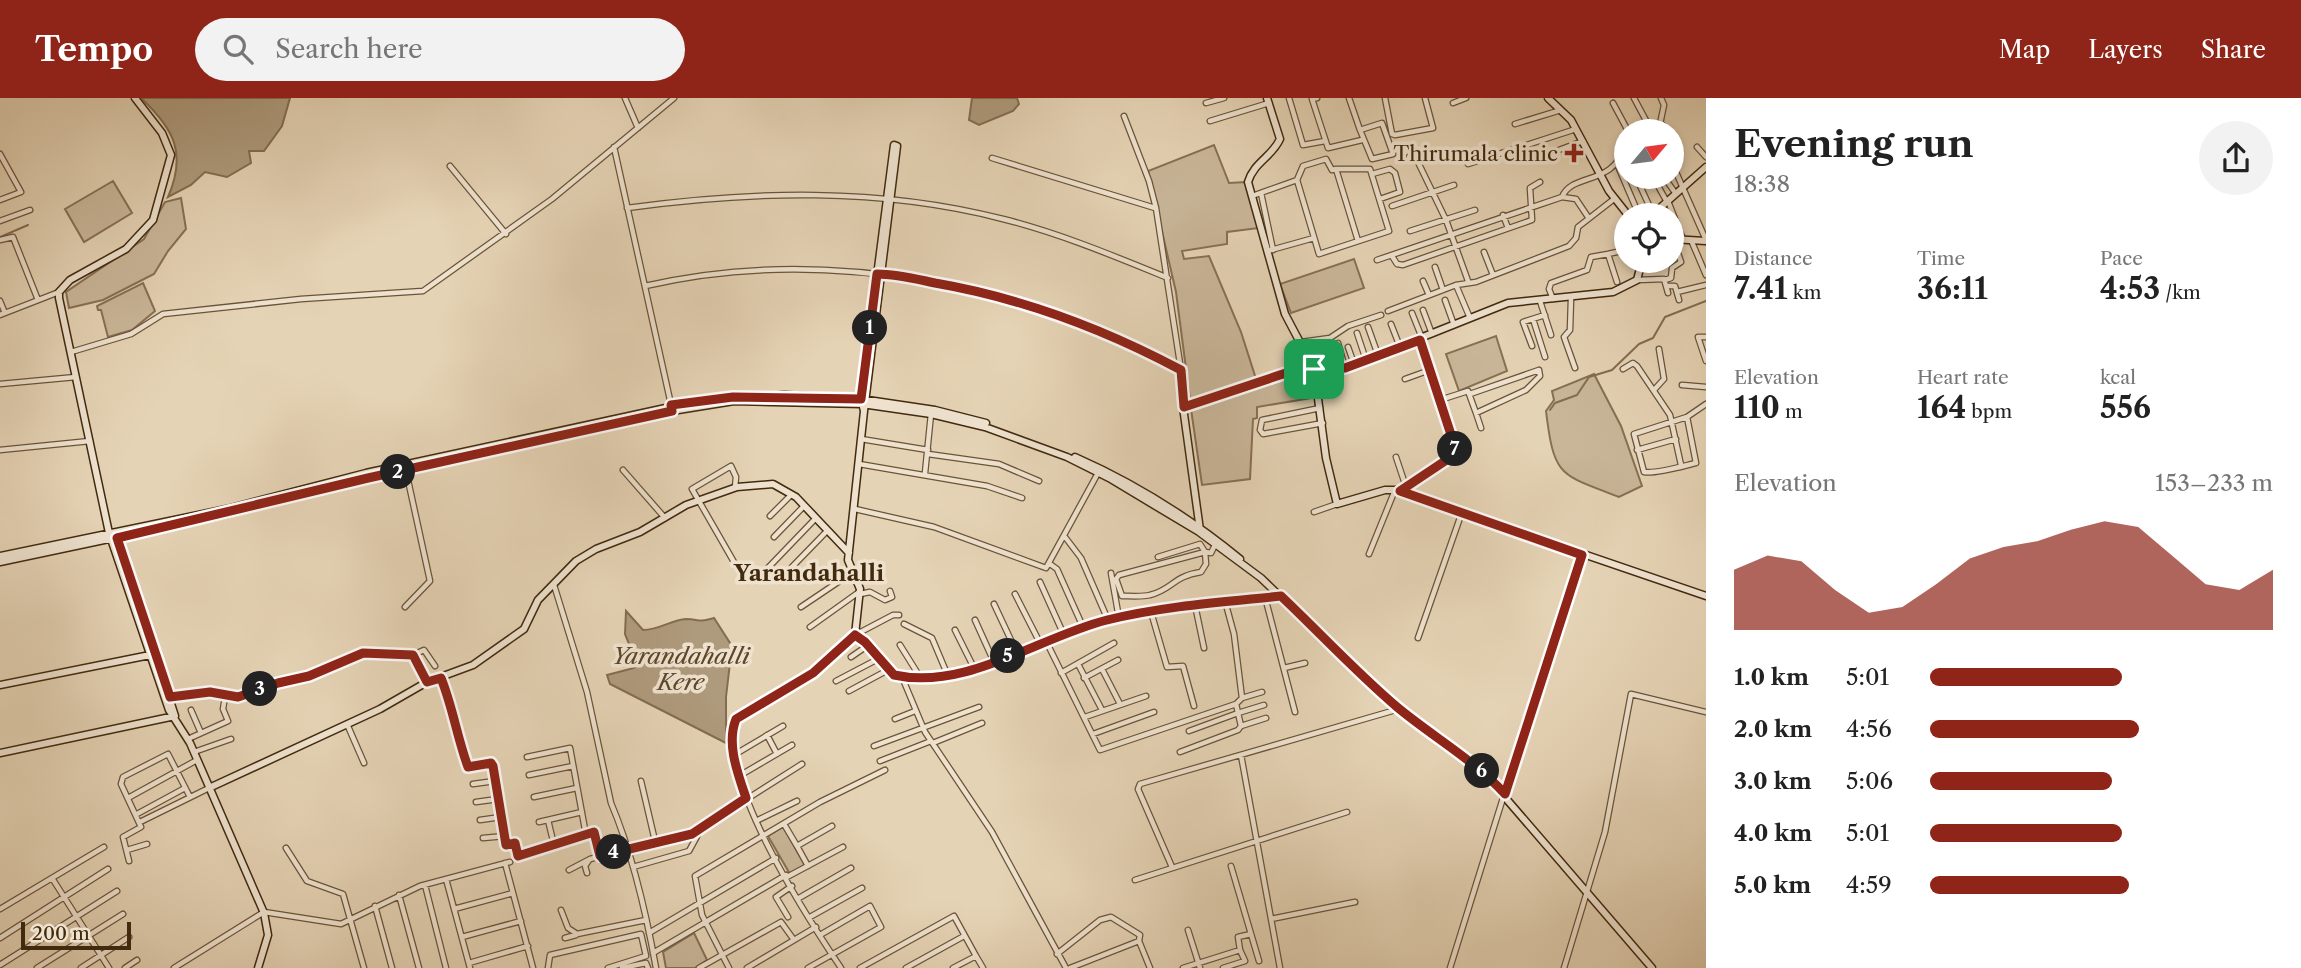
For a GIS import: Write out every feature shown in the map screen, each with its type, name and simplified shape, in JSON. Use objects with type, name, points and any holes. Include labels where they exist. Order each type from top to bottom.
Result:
[{"type":"street","points":[[0,301],[3,314],[59,292],[70,280],[126,248],[153,220],[172,155],[162,133],[135,98]]},
{"type":"street","points":[[625,98],[638,128]]},
{"type":"street","points":[[71,352],[131,334],[163,313],[301,299],[423,292],[506,234],[674,98]]},
{"type":"street","points":[[1206,103],[1224,98]]},
{"type":"street","points":[[1289,98],[1304,146],[1325,141]]},
{"type":"street","points":[[1314,98],[1328,148],[1362,139]]},
{"type":"street","points":[[1349,98],[1362,139],[1373,159],[1393,154],[1382,123],[1360,130]]},
{"type":"street","points":[[1385,98],[1392,134],[1395,135],[1433,128],[1425,98]]},
{"type":"street","points":[[1453,103],[1466,98]]},
{"type":"street","points":[[1548,98],[1562,110],[1584,140],[1618,203]]},
{"type":"street","points":[[1634,98],[1642,119]]},
{"type":"street","points":[[1661,98],[1664,105],[1661,119]]},
{"type":"street","points":[[1210,121],[1268,100],[1280,139],[1276,149],[1252,169],[1248,182],[1270,251]]},
{"type":"street","points":[[1613,103],[1622,119]]},
{"type":"street","points":[[1515,124],[1562,110]]},
{"type":"street","points":[[1124,116],[1156,208],[1181,370],[1200,530]]},
{"type":"street","points":[[1450,160],[1465,155],[1468,164],[1576,129]]},
{"type":"street","points":[[1540,157],[1584,140]]},
{"type":"street","points":[[855,635],[860,593],[848,560],[895,145]]},
{"type":"street","points":[[614,146],[671,408]]},
{"type":"street","points":[[1698,147],[1706,156]]},
{"type":"street","points":[[0,154],[21,192],[0,200]]},
{"type":"street","points":[[992,158],[1156,208]]},
{"type":"street","points":[[1409,158],[1416,158],[1446,220],[1468,281]]},
{"type":"street","points":[[1326,159],[1332,170],[1336,169],[1366,167],[1372,174],[1389,230],[1319,254],[1297,180],[1303,166],[1310,162],[1326,159]]},
{"type":"street","points":[[450,166],[506,234]]},
{"type":"street","points":[[1562,197],[1568,187],[1614,167]]},
{"type":"street","points":[[1684,186],[1706,167]]},
{"type":"street","points":[[1336,169],[1358,241]]},
{"type":"street","points":[[1372,174],[1390,169],[1395,173],[1400,192],[1380,199]]},
{"type":"street","points":[[1252,196],[1297,180]]},
{"type":"street","points":[[1392,256],[1397,264],[1403,265],[1532,220],[1530,188],[1540,183]]},
{"type":"street","points":[[1392,206],[1454,184]]},
{"type":"street","points":[[1660,189],[1706,275]]},
{"type":"street","points":[[1672,189],[1676,194]]},
{"type":"street","points":[[1668,201],[1681,189]]},
{"type":"street","points":[[1684,189],[1705,242]]},
{"type":"street","points":[[1261,193],[1270,251],[1285,314],[1314,369],[1326,458],[1337,505]]},
{"type":"street","points":[[627,208],[746,194],[829,194],[889,200],[1002,218],[1079,242],[1168,278]]},
{"type":"street","points":[[1377,260],[1562,197],[1576,199],[1588,217]]},
{"type":"street","points":[[1388,311],[1468,281],[1476,282],[1569,246],[1588,217],[1614,199]]},
{"type":"street","points":[[1410,231],[1475,209]]},
{"type":"street","points":[[0,221],[30,210]]},
{"type":"street","points":[[1503,215],[1508,228]]},
{"type":"street","points":[[0,240],[13,237],[38,300]]},
{"type":"street","points":[[1270,251],[1314,238]]},
{"type":"street","points":[[1687,239],[1705,242]]},
{"type":"street","points":[[1485,252],[1493,275]]},
{"type":"street","points":[[1553,300],[1549,289],[1551,283],[1587,270],[1591,257],[1614,253]]},
{"type":"street","points":[[1608,254],[1617,282]]},
{"type":"street","points":[[1435,267],[1443,290]]},
{"type":"street","points":[[645,286],[688,276],[741,271],[797,269],[880,274],[994,295],[1045,310],[1137,347],[1181,370]]},
{"type":"street","points":[[1637,280],[1639,273]]},
{"type":"street","points":[[1666,283],[1672,273]]},
{"type":"street","points":[[1184,407],[1292,371],[1345,368],[1421,340],[1508,303],[1571,299],[1613,292],[1637,280],[1674,285],[1679,300]]},
{"type":"street","points":[[1423,281],[1429,295]]},
{"type":"street","points":[[1666,283],[1668,293]]},
{"type":"street","points":[[1456,285],[1471,318]]},
{"type":"street","points":[[1677,292],[1706,285]]},
{"type":"street","points":[[59,292],[112,534],[175,716],[194,752],[264,916],[268,935],[258,968]]},
{"type":"street","points":[[1445,299],[1454,326]]},
{"type":"street","points":[[1571,299],[1570,330],[1564,337],[1575,368]]},
{"type":"street","points":[[1540,301],[1551,335]]},
{"type":"street","points":[[1423,310],[1432,335]]},
{"type":"street","points":[[1369,554],[1401,489],[1457,453],[1438,405],[1440,400],[1412,313]]},
{"type":"street","points":[[1301,342],[1330,338],[1348,326],[1381,315]]},
{"type":"street","points":[[1532,346],[1523,322],[1545,315]]},
{"type":"street","points":[[1533,319],[1545,357]]},
{"type":"street","points":[[1391,324],[1400,348]]},
{"type":"street","points":[[1368,327],[1378,355]]},
{"type":"street","points":[[1357,334],[1366,360]]},
{"type":"street","points":[[1706,337],[1698,337],[1706,361]]},
{"type":"street","points":[[1338,343],[1345,368]]},
{"type":"street","points":[[1348,347],[1354,365]]},
{"type":"street","points":[[1322,348],[1327,368]]},
{"type":"street","points":[[1654,390],[1664,379],[1659,349]]},
{"type":"street","points":[[1623,369],[1635,364],[1654,390],[1672,422],[1681,465]]},
{"type":"street","points":[[1405,379],[1430,370]]},
{"type":"street","points":[[1470,394],[1540,371],[1526,390],[1476,413]]},
{"type":"street","points":[[0,384],[76,377]]},
{"type":"street","points":[[1682,385],[1706,387]]},
{"type":"street","points":[[1440,400],[1464,390],[1470,394],[1480,428]]},
{"type":"street","points":[[0,562],[112,534],[671,408],[734,401],[864,404],[935,410],[1013,432],[1108,471],[1200,530],[1261,578]]},
{"type":"street","points":[[864,404],[931,414],[1012,436],[1098,473],[1200,530],[1215,545],[1261,578],[1350,666],[1399,709],[1484,773],[1653,968]]},
{"type":"street","points":[[1686,417],[1697,461],[1695,464],[1646,473],[1634,434],[1686,417],[1706,404]]},
{"type":"street","points":[[0,556],[406,471],[671,408]]},
{"type":"street","points":[[1321,408],[1262,420],[1258,424],[1263,435],[1323,423]]},
{"type":"street","points":[[925,473],[931,414]]},
{"type":"street","points":[[861,439],[999,464],[1040,481]]},
{"type":"street","points":[[1637,450],[1676,439]]},
{"type":"street","points":[[0,450],[90,441]]},
{"type":"street","points":[[1396,457],[1401,489]]},
{"type":"street","points":[[859,464],[925,473],[930,478],[987,486],[1022,498]]},
{"type":"street","points":[[734,488],[737,481],[732,466],[693,486],[697,501],[743,576]]},
{"type":"street","points":[[623,470],[665,518]]},
{"type":"street","points":[[405,607],[430,581],[406,471]]},
{"type":"street","points":[[855,509],[934,527],[996,548],[1040,568],[1051,564],[1098,473]]},
{"type":"street","points":[[140,822],[347,724],[427,682],[472,665],[524,629],[538,600],[553,582],[596,549],[640,532],[697,501],[734,488],[774,484],[792,494],[849,553]]},
{"type":"street","points":[[1314,512],[1385,490],[1401,489],[1582,555],[1706,596]]},
{"type":"street","points":[[770,516],[792,494]]},
{"type":"street","points":[[774,537],[804,506]]},
{"type":"street","points":[[1418,638],[1462,511]]},
{"type":"street","points":[[765,571],[816,519]]},
{"type":"street","points":[[792,567],[827,532]]},
{"type":"street","points":[[1065,537],[1081,558],[1108,620]]},
{"type":"street","points":[[1158,557],[1200,544],[1205,552],[1205,569],[1183,574],[1169,587],[1145,596],[1122,596],[1116,579],[1118,575],[1205,552],[1211,552],[1215,545]]},
{"type":"street","points":[[1450,968],[1582,555]]},
{"type":"street","points":[[1051,564],[1057,569],[1083,627]]},
{"type":"street","points":[[802,607],[854,572]]},
{"type":"street","points":[[1111,573],[1119,618]]},
{"type":"street","points":[[553,582],[587,692],[611,803],[620,819],[628,848],[656,968]]},
{"type":"street","points":[[1040,582],[1063,633]]},
{"type":"street","points":[[810,626],[860,593],[870,593],[885,600],[892,597],[890,591]]},
{"type":"street","points":[[1015,594],[1085,717],[1100,750],[1236,704],[1241,698],[1262,692]]},
{"type":"street","points":[[855,635],[868,645],[888,670],[902,677],[948,677],[975,670],[1063,633],[1108,620],[1195,605],[1281,596]]},
{"type":"street","points":[[1265,597],[1295,712]]},
{"type":"street","points":[[1225,601],[1234,634],[1241,698]]},
{"type":"street","points":[[994,604],[1017,653]]},
{"type":"street","points":[[1195,605],[1204,648]]},
{"type":"street","points":[[1151,612],[1167,667],[1184,666],[1194,706]]},
{"type":"street","points":[[841,968],[756,821],[739,776],[732,729],[736,719],[813,673],[855,635],[893,615],[899,615]]},
{"type":"street","points":[[975,620],[994,662]]},
{"type":"street","points":[[904,624],[932,638],[948,677]]},
{"type":"street","points":[[955,630],[975,670]]},
{"type":"street","points":[[1061,673],[1114,643]]},
{"type":"street","points":[[851,657],[868,645]]},
{"type":"street","points":[[900,645],[920,678]]},
{"type":"street","points":[[170,697],[200,692],[238,697],[309,676],[363,653],[413,655],[424,650],[435,666]]},
{"type":"street","points":[[0,685],[154,654]]},
{"type":"street","points":[[154,654],[169,710],[175,716]]},
{"type":"street","points":[[413,655],[427,682]]},
{"type":"street","points":[[836,681],[879,658]]},
{"type":"street","points":[[1084,678],[1118,660]]},
{"type":"street","points":[[1284,668],[1306,663]]},
{"type":"street","points":[[1078,664],[1102,710]]},
{"type":"street","points":[[1102,669],[1120,704]]},
{"type":"street","points":[[849,691],[888,670]]},
{"type":"street","points":[[902,677],[922,726],[992,832],[1057,954],[1068,968],[1139,941]]},
{"type":"street","points":[[441,678],[455,713],[457,740],[468,767],[491,763],[506,845],[515,843],[518,856],[594,832],[600,856]]},
{"type":"street","points":[[1564,968],[1587,893],[1619,769],[1631,694],[1706,712]]},
{"type":"street","points":[[188,739],[228,721],[223,709],[225,696]]},
{"type":"street","points":[[1085,717],[1146,696]]},
{"type":"street","points":[[1236,704],[1241,726]]},
{"type":"street","points":[[1189,731],[1264,705]]},
{"type":"street","points":[[874,746],[979,707]]},
{"type":"street","points":[[1172,867],[1138,786],[1399,709]]},
{"type":"street","points":[[191,710],[201,733]]},
{"type":"street","points":[[895,719],[915,711]]},
{"type":"street","points":[[1093,734],[1154,712]]},
{"type":"street","points":[[0,752],[175,716]]},
{"type":"street","points":[[1180,752],[1266,718]]},
{"type":"street","points":[[880,761],[982,723]]},
{"type":"street","points":[[347,724],[364,763]]},
{"type":"street","points":[[734,755],[783,726]]},
{"type":"street","points":[[767,735],[777,754]]},
{"type":"street","points":[[194,752],[231,739]]},
{"type":"street","points":[[739,776],[792,745]]},
{"type":"street","points":[[527,757],[570,748],[586,835]]},
{"type":"street","points":[[130,861],[123,837],[141,827],[121,784],[123,777],[166,753],[190,797]]},
{"type":"street","points":[[1241,755],[1280,968]]},
{"type":"street","points":[[128,798],[197,760]]},
{"type":"street","points":[[569,870],[600,856],[692,834],[802,764]]},
{"type":"street","points":[[529,775],[573,766]]},
{"type":"street","points":[[729,968],[705,922],[699,904],[696,874],[783,824],[885,771]]},
{"type":"street","points":[[473,784],[495,780]]},
{"type":"street","points":[[640,781],[655,841]]},
{"type":"street","points":[[136,814],[185,788]]},
{"type":"street","points":[[534,796],[577,788]]},
{"type":"street","points":[[476,802],[498,799]]},
{"type":"street","points":[[756,821],[797,801]]},
{"type":"street","points":[[1135,880],[1348,812]]},
{"type":"street","points":[[538,822],[582,813]]},
{"type":"street","points":[[480,820],[501,817]]},
{"type":"street","points":[[548,820],[554,845]]},
{"type":"street","points":[[783,824],[808,866]]},
{"type":"street","points":[[797,846],[832,826]]},
{"type":"street","points":[[633,867],[689,851],[702,828]]},
{"type":"street","points":[[483,838],[505,836]]},
{"type":"street","points":[[127,850],[147,844]]},
{"type":"street","points":[[0,909],[104,847]]},
{"type":"street","points":[[653,953],[786,876],[843,847]]},
{"type":"street","points":[[286,848],[307,881],[343,894],[364,968]]},
{"type":"street","points":[[644,940],[776,858]]},
{"type":"street","points":[[587,873],[585,866],[590,859]]},
{"type":"street","points":[[174,968],[251,919],[264,916],[341,923],[425,885],[508,862],[513,893],[533,968]]},
{"type":"street","points":[[1231,866],[1259,961]]},
{"type":"street","points":[[799,898],[851,868]]},
{"type":"street","points":[[0,938],[108,869]]},
{"type":"street","points":[[52,878],[109,968]]},
{"type":"street","points":[[446,879],[470,965],[527,946]]},
{"type":"street","points":[[425,885],[446,968]]},
{"type":"street","points":[[788,917],[776,897],[792,886]]},
{"type":"street","points":[[810,917],[862,888]]},
{"type":"street","points":[[0,965],[117,891]]},
{"type":"street","points":[[454,909],[513,893]]},
{"type":"street","points":[[400,895],[419,968]]},
{"type":"street","points":[[1271,919],[1355,902]]},
{"type":"street","points":[[375,906],[392,968]]},
{"type":"street","points":[[808,968],[881,927],[870,906],[820,935]]},
{"type":"street","points":[[561,910],[568,928],[577,934]]},
{"type":"street","points":[[37,968],[123,914]]},
{"type":"street","points":[[860,968],[954,916],[983,968]]},
{"type":"street","points":[[1057,954],[1100,920],[1111,917],[1140,935],[1139,941],[1150,968]]},
{"type":"street","points":[[565,939],[577,934],[646,920]]},
{"type":"street","points":[[462,937],[521,921]]},
{"type":"street","points":[[699,968],[781,922],[794,940]]},
{"type":"street","points":[[747,968],[816,928]]},
{"type":"street","points":[[1188,930],[1199,965]]},
{"type":"street","points":[[548,968],[550,955],[641,934],[646,956],[608,968]]},
{"type":"street","points":[[1223,968],[1245,961],[1238,937],[1251,934]]},
{"type":"street","points":[[906,968],[964,936]]},
{"type":"street","points":[[81,968],[129,937]]},
{"type":"street","points":[[645,948],[652,946]]},
{"type":"street","points":[[1183,968],[1240,950]]},
{"type":"street","points":[[953,968],[976,956]]},
{"type":"street","points":[[124,968],[137,960]]},
{"type":"street","points":[[622,968],[646,962],[648,968]]},
{"type":"shaded area","points":[[1214,145],[1229,183],[1246,182],[1259,228],[1227,232],[1227,244],[1182,251],[1184,259],[1209,256],[1241,332],[1256,379],[1197,400],[1190,399],[1176,292],[1148,171]]},
{"type":"shaded area","points":[[113,181],[132,213],[84,242],[65,209]]},
{"type":"shaded area","points":[[181,198],[186,229],[154,274],[103,300],[69,308],[66,292],[144,239],[165,202]]},
{"type":"shaded area","points":[[1354,259],[1364,288],[1291,313],[1280,284]]},
{"type":"shaded area","points":[[143,283],[155,311],[132,330],[108,337],[101,310],[98,310],[97,306]]},
{"type":"shaded area","points":[[1496,336],[1507,371],[1459,391],[1446,354]]},
{"type":"shaded area","points":[[1301,374],[1309,374],[1312,398],[1257,407],[1257,418],[1253,419],[1250,479],[1202,485],[1191,409]]},
{"type":"shaded area","points":[[1594,374],[1621,426],[1642,486],[1619,497],[1572,477],[1557,462],[1552,449],[1546,411],[1554,400],[1552,391]]},
{"type":"shaded area","points":[[783,827],[805,865],[790,874],[768,836]]},
{"type":"shaded area","points":[[694,933],[707,960],[695,968],[666,968],[663,952]]},
{"type":"water","points":[[141,98],[290,98],[282,126],[264,151],[249,151],[251,163],[227,177],[205,172],[191,185],[168,197],[176,167],[174,143],[162,120]]},
{"type":"water","points":[[972,98],[1017,98],[1019,104],[1013,111],[979,125],[969,120]]},
{"type":"water","name":"Yarandahalli Kere","points":[[626,611],[643,630],[681,620],[701,621],[714,618],[732,646],[726,697],[726,743],[610,684],[607,675],[634,668],[635,659],[625,634]]},
{"type":"waterway","points":[[0,237],[28,225]]},
{"type":"waterway","points":[[1550,410],[1555,403],[1577,395],[1589,377],[1612,370],[1639,344],[1653,338],[1665,317],[1706,301]]},
{"type":"place","name":"Thirumala clinic","points":[[1574,153]]},
{"type":"district","name":"Yarandahalli","points":[[809,573]]},
{"type":"route","points":[[877,274],[994,295],[1045,310],[1137,347],[1181,370],[1184,407],[1292,371],[1314,369],[1345,368],[1420,340],[1440,400],[1438,405],[1457,453],[1400,491],[1422,496],[1582,555],[1505,794],[1489,776],[1399,709],[1350,666],[1281,596],[1181,606],[1108,620],[1066,631],[956,676],[920,678],[894,675],[865,642],[855,635],[854,639],[813,673],[736,719],[732,729],[734,755],[746,798],[708,821],[702,828],[692,834],[600,856],[594,832],[518,856],[515,843],[506,845],[493,766],[491,763],[468,767],[457,740],[455,713],[441,678],[427,682],[413,655],[363,653],[309,676],[238,697],[190,692],[170,697],[117,538],[368,478],[672,411],[671,405],[733,397],[784,395],[861,399],[877,274]]}]
